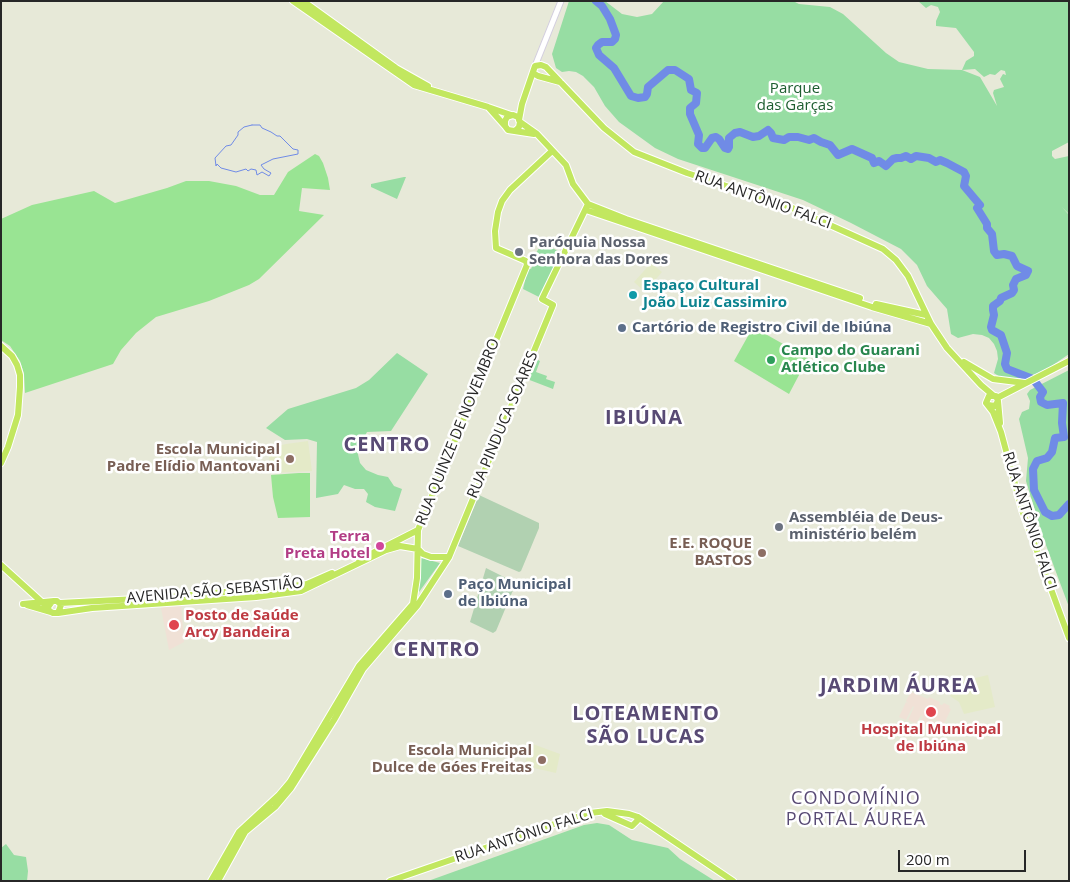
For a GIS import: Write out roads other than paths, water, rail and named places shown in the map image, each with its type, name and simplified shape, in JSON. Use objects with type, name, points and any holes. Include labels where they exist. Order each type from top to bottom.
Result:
[{"type":"main road","points":[[293,1],[305,5],[414,85],[488,107],[516,118],[537,134],[566,165],[573,184],[587,207],[874,303],[926,315]]},
{"type":"main road","points":[[516,130],[519,126],[516,118],[534,70],[541,65],[546,67],[543,78],[529,84]]},
{"type":"main road","name":"RUA ANTÔNIO FALCI","points":[[546,67],[604,128],[634,152],[687,173],[790,207],[883,249],[901,266],[930,324],[947,348],[981,385],[996,398],[1001,432],[1022,510],[1069,638]]},
{"type":"main road","points":[[534,70],[543,78],[562,82]]},
{"type":"main road","points":[[488,107],[508,130],[537,134]]},
{"type":"main road","points":[[505,126],[507,117],[516,118]]},
{"type":"main road","name":"RUA QUINZE DE NOVEMBRO","points":[[361,667],[413,604],[417,578],[418,530],[527,262],[496,248],[496,221],[502,202],[510,190],[552,151]]},
{"type":"main road","name":"RUA PINDUCA SOARES","points":[[361,667],[417,606],[449,557],[553,305],[542,300],[587,207]]},
{"type":"main road","points":[[760,266],[872,306],[930,324]]},
{"type":"main road","points":[[914,313],[920,301]]},
{"type":"main road","points":[[1,346],[12,356],[20,375],[18,415],[1,463]]},
{"type":"main road","points":[[956,358],[993,379],[1028,382]]},
{"type":"main road","points":[[987,402],[990,396],[996,398],[1069,361]]},
{"type":"main road","name":"RUA ANTÔNIO FALCI","points":[[981,385],[1001,432]]},
{"type":"main road","name":"AVENIDA SÃO SEBASTIÃO","points":[[300,588],[418,530]]},
{"type":"main road","name":"AVENIDA SÃO SEBASTIÃO","points":[[92,605],[55,602],[23,604],[53,612],[92,605],[300,588],[393,548],[405,546],[418,549],[431,558],[449,557]]},
{"type":"main road","points":[[1,566],[53,612]]},
{"type":"main road","points":[[25,587],[55,602],[61,608],[53,612]]},
{"type":"main road","points":[[53,612],[48,607],[55,602]]},
{"type":"main road","points":[[213,878],[239,832],[279,795],[290,782],[361,667]]},
{"type":"main road","name":"RUA ANTÔNIO FALCI","points":[[390,881],[590,813],[607,811],[638,817],[733,881]]},
{"type":"main road","points":[[590,813],[606,814],[632,826],[638,817]]},
{"type":"street","points":[[534,70],[561,1]]},
{"type":"street","points":[[542,49],[546,67]]},
{"type":"waterway","points":[[596,1],[602,6],[610,19],[616,35],[612,42],[602,42],[596,48],[599,55],[614,68],[631,96],[645,97],[648,87],[668,70],[675,70],[689,79],[691,90],[697,93],[696,103],[690,108],[690,114],[699,135],[698,144],[702,148],[705,148],[712,138],[716,137],[728,149],[729,138],[735,133],[740,132],[753,137],[759,136],[768,130],[773,138],[784,140],[789,137],[809,140],[814,138],[830,145],[838,155],[852,149],[872,158],[874,163],[879,161],[886,166],[893,159],[906,156],[911,159],[916,156],[929,158],[936,162],[940,160],[964,172],[966,176],[964,186],[980,205],[977,208],[992,234],[994,251],[997,255],[1012,256],[1017,266],[1028,271],[1026,275],[1016,279],[1012,293],[1001,298],[993,306],[994,315],[991,327],[992,330],[1001,335],[1007,353],[1005,364],[1007,369],[1033,379],[1043,392],[1040,397],[1041,402],[1047,405],[1063,403],[1062,423],[1064,437],[1055,438],[1052,452],[1047,458],[1037,461],[1033,469],[1034,490],[1045,512],[1052,516],[1059,515],[1069,504]]},
{"type":"waterway","points":[[252,125],[260,125],[262,128],[280,136],[293,149],[298,150],[298,154],[273,159],[261,165],[271,173],[269,176],[262,172],[257,175],[256,170],[251,169],[236,172],[221,168],[217,164],[216,166],[215,158],[226,146],[231,145],[238,132],[244,127],[252,125]]},
{"type":"place","name":"Paróquia Nossa Senhora das Dores","points":[[519,252]]},
{"type":"place","name":"Espaço Cultural João Luiz Cassimiro","points":[[633,295]]},
{"type":"place","name":"Cartório de Registro Civil de Ibiúna","points":[[622,328]]},
{"type":"place","name":"Campo do Guarani Atlético Clube","points":[[771,360]]},
{"type":"place","name":"Escola Municipal Padre Elídio Mantovani","points":[[290,459]]},
{"type":"place","name":"Assembléia de Deus- ministério belém","points":[[779,527]]},
{"type":"place","name":"Terra Preta Hotel","points":[[380,546]]},
{"type":"place","name":"E.E. ROQUE BASTOS","points":[[762,553]]},
{"type":"place","name":"Paço Municipal de Ibiúna","points":[[448,594]]},
{"type":"place","name":"Posto de Saúde Arcy Bandeira","points":[[174,625]]},
{"type":"place","name":"Hospital Municipal de Ibiúna","points":[[931,712]]},
{"type":"place","name":"Escola Municipal Dulce de Góes Freitas","points":[[542,760]]},
{"type":"district","name":"IBIÚNA","points":[[644,418]]},
{"type":"district","name":"CENTRO","points":[[387,445]]},
{"type":"district","name":"CENTRO","points":[[437,650]]},
{"type":"district","name":"JARDIM ÁUREA","points":[[899,686]]},
{"type":"district","name":"LOTEAMENTO SÃO LUCAS","points":[[646,726]]},
{"type":"district","name":"CONDOMÍNIO PORTAL ÁUREA","points":[[856,810]]},
{"type":"park label","name":"Parque das Garças","points":[[795,98]]}]
